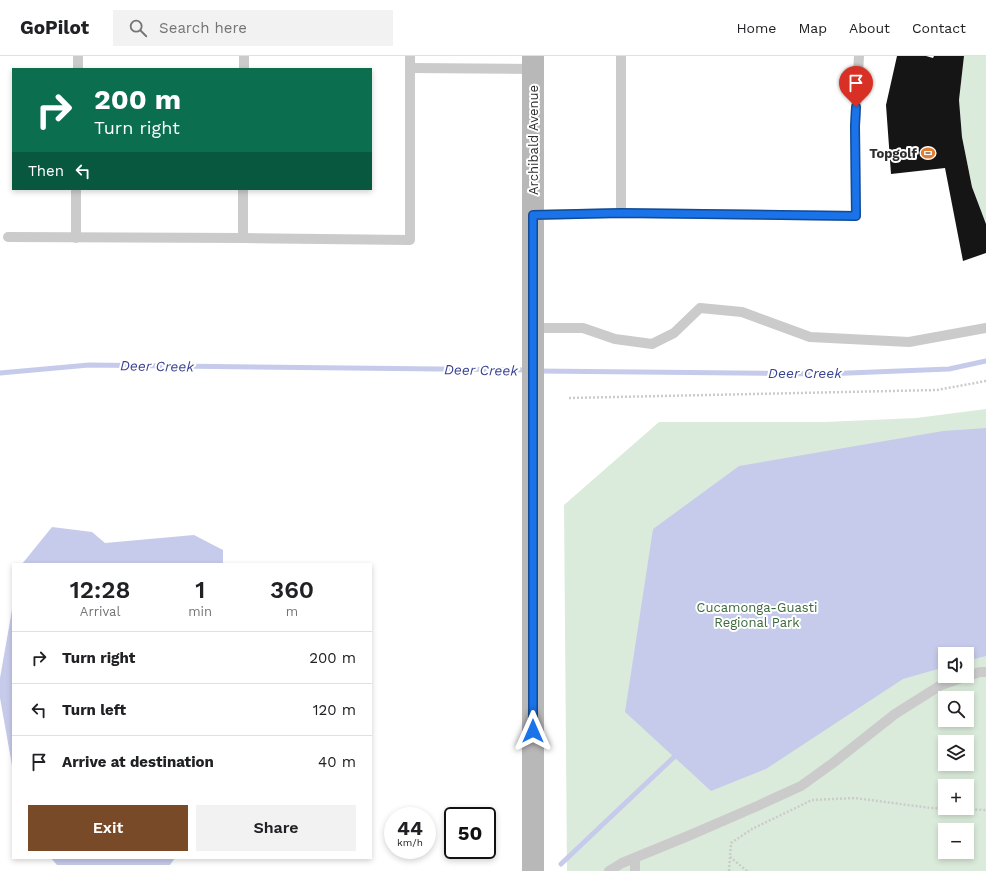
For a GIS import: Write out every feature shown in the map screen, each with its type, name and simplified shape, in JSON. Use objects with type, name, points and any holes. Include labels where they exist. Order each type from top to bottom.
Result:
[{"type":"main road","name":"Archibald Avenue","points":[[533,63],[533,871]]},
{"type":"lane","points":[[78,56],[78,68]]},
{"type":"lane","points":[[244,56],[244,68]]},
{"type":"lane","points":[[8,237],[410,240],[410,56]]},
{"type":"lane","points":[[621,56],[621,213]]},
{"type":"lane","points":[[533,215],[621,213],[856,216],[855,126],[859,56]]},
{"type":"lane","points":[[410,68],[533,63]]},
{"type":"lane","points":[[76,190],[76,238]]},
{"type":"lane","points":[[243,190],[243,238]]},
{"type":"lane","points":[[533,328],[583,328],[615,339],[652,344],[674,333],[700,308],[742,312],[810,337],[909,342],[986,328]]},
{"type":"lane","points":[[609,871],[622,863],[688,836],[801,786],[895,714],[941,685],[980,672],[986,672]]},
{"type":"lane","points":[[635,858],[635,871]]},
{"type":"path","points":[[569,398],[937,390],[986,381]]},
{"type":"path","points":[[729,871],[730,843],[752,829],[812,800],[855,798],[931,808],[986,810]]},
{"type":"path","points":[[730,857],[747,871]]},
{"type":"green space","points":[[964,56],[986,56],[986,224],[972,187],[962,137],[959,100]]},
{"type":"green space","name":"Cucamonga-Guasti Regional Park","points":[[986,409],[986,871],[567,871],[564,505],[659,422],[825,422],[916,418]]},
{"type":"water","points":[[986,428],[986,656],[974,659],[974,647],[938,647],[938,669],[903,679],[766,769],[711,791],[625,712],[653,529],[739,466],[943,431]]},
{"type":"water","points":[[52,527],[92,532],[105,543],[194,535],[223,550],[223,563],[23,563]]},
{"type":"water","points":[[12,610],[12,765],[0,698],[0,678]]},
{"type":"water","points":[[52,859],[174,859],[170,865],[57,865]]},
{"type":"building","name":"Topgolf","points":[[897,56],[926,56],[933,58],[934,56],[964,56],[959,100],[962,137],[972,187],[986,224],[986,253],[963,261],[945,168],[891,174],[886,105]]},
{"type":"waterway","name":"Deer Creek","points":[[538,371],[824,374],[949,369],[986,361]]},
{"type":"waterway","name":"Deer Creek","points":[[0,373],[89,365],[528,370]]},
{"type":"waterway","points":[[561,864],[674,757]]},
{"type":"place","name":"Topgolf","points":[[928,153]]},
{"type":"route","points":[[533,731],[533,215],[621,213],[856,216],[856,107]]}]
